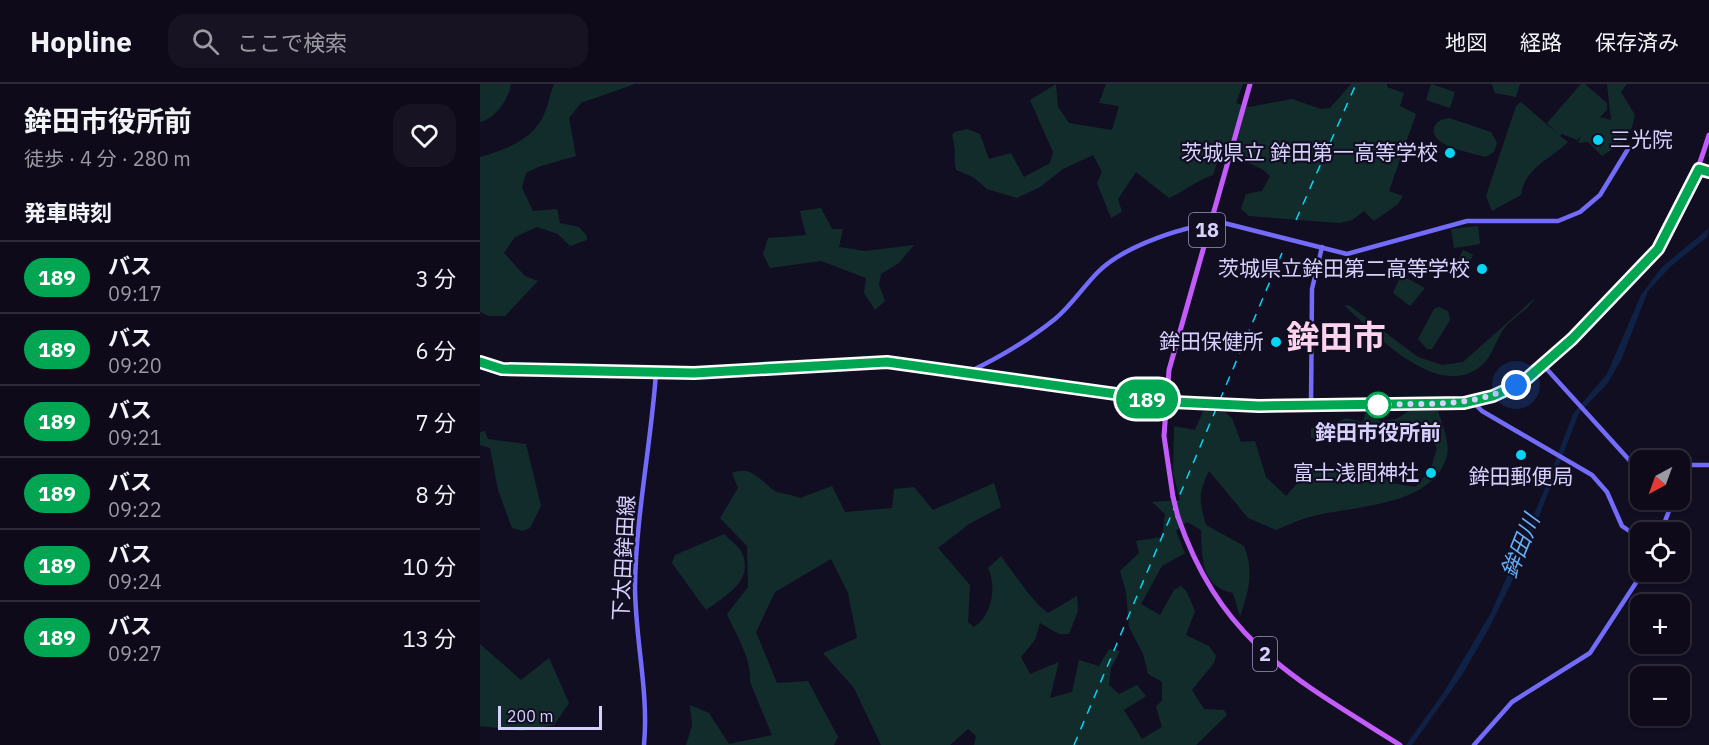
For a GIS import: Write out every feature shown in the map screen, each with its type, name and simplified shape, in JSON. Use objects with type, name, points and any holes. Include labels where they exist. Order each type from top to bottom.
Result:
[{"type":"main road","name":"18","points":[[1165,401],[1175,345],[1250,84]]},
{"type":"main road","points":[[480,362],[502,369],[701,373],[887,362],[1165,401],[1227,405],[1441,405],[1473,402],[1509,389],[1544,366],[1653,255],[1686,197],[1699,169],[1709,135]]},
{"type":"main road","points":[[1699,169],[1709,172]]},
{"type":"main road","name":"2","points":[[1165,401],[1164,436],[1173,497],[1178,518],[1199,569],[1247,637],[1287,673],[1400,745]]},
{"type":"street","points":[[969,372],[1054,320],[1099,271],[1138,245],[1209,225],[1230,224],[1352,253],[1467,220],[1554,221],[1565,219],[1580,212],[1600,195],[1628,149]]},
{"type":"street","points":[[1311,405],[1312,289],[1322,247]]},
{"type":"street","points":[[1544,366],[1630,461]]},
{"type":"street","name":"下太田鉾田線","points":[[644,745],[646,704],[637,635],[636,569],[656,373]]},
{"type":"street","points":[[1473,402],[1478,409],[1564,458],[1599,481],[1622,526],[1630,531]]},
{"type":"street","points":[[1690,465],[1709,465]]},
{"type":"street","points":[[1474,745],[1512,702],[1590,653],[1636,582]]},
{"type":"green space","points":[[480,84],[511,84],[507,96],[496,113],[480,122]]},
{"type":"green space","points":[[554,84],[635,84],[581,103],[569,118],[576,156],[538,167],[526,173],[522,188],[533,211],[557,209],[560,223],[579,227],[587,236],[587,240],[570,246],[558,234],[537,227],[515,237],[504,253],[525,276],[538,281],[505,316],[489,316],[480,312],[480,157],[510,147],[534,130],[545,112]]},
{"type":"green space","points":[[1056,84],[1058,107],[1069,123],[1112,130],[1119,106],[1099,103],[1106,84],[1243,84],[1236,103],[1249,107],[1292,99],[1321,109],[1330,108],[1351,84],[1387,84],[1387,87],[1404,93],[1400,106],[1416,114],[1389,191],[1403,196],[1398,204],[1374,221],[1364,211],[1352,220],[1339,223],[1249,216],[1241,209],[1246,194],[1262,191],[1270,176],[1262,169],[1221,151],[1213,175],[1169,198],[1136,172],[1118,199],[1122,212],[1111,218],[1097,183],[1102,172],[1093,155],[1063,169],[1040,187],[1017,198],[987,189],[973,177],[956,170],[952,136],[954,132],[967,129],[980,134],[989,159],[1011,153],[1024,177],[1050,163],[1053,152],[1030,100]]},
{"type":"green space","points":[[1431,84],[1455,92],[1450,108],[1426,100]]},
{"type":"green space","points":[[1492,84],[1520,84],[1516,97],[1495,93]]},
{"type":"green space","points":[[1581,84],[1585,84],[1607,103],[1607,110],[1600,117],[1611,120],[1607,84],[1627,84],[1621,92],[1635,115],[1628,136],[1621,144],[1602,156],[1588,142],[1578,143],[1581,136],[1577,140],[1562,134],[1560,136],[1568,142],[1533,171],[1523,185],[1521,195],[1492,211],[1486,196],[1516,106],[1521,102],[1559,135],[1547,123]]},
{"type":"green space","points":[[1449,118],[1491,132],[1497,143],[1494,152],[1486,157],[1454,148],[1439,140],[1434,128],[1440,121]]},
{"type":"green space","points":[[821,208],[832,229],[843,229],[839,247],[865,251],[914,245],[899,263],[881,274],[879,285],[885,301],[875,310],[864,293],[866,278],[821,261],[770,268],[763,254],[768,238],[806,235],[800,211]]},
{"type":"green space","points":[[1478,226],[1480,244],[1454,248],[1451,229]]},
{"type":"green space","points":[[1463,250],[1473,255],[1464,274],[1454,269]]},
{"type":"green space","points":[[1401,275],[1425,288],[1410,306],[1393,293]]},
{"type":"green space","points":[[1535,298],[1503,330],[1482,365],[1465,375],[1447,376],[1408,360],[1390,347],[1344,305],[1350,306],[1418,357],[1442,365],[1463,362]]},
{"type":"green space","points":[[1439,307],[1448,311],[1450,320],[1432,349],[1427,349],[1418,339],[1434,309]]},
{"type":"green space","points":[[1366,410],[1380,421],[1396,419],[1409,411],[1438,411],[1448,451],[1438,473],[1425,486],[1387,502],[1306,518],[1276,530],[1248,518],[1209,471],[1201,497],[1206,525],[1244,546],[1249,564],[1249,581],[1240,616],[1233,593],[1222,590],[1214,584],[1205,569],[1201,530],[1187,522],[1176,531],[1185,553],[1162,566],[1141,604],[1160,615],[1174,590],[1181,586],[1187,592],[1195,611],[1186,635],[1209,646],[1216,656],[1214,663],[1192,690],[1204,709],[1224,710],[1227,715],[1196,745],[974,745],[976,736],[968,729],[950,745],[881,745],[854,688],[823,653],[857,638],[848,593],[831,559],[775,592],[756,632],[777,683],[808,681],[838,737],[834,745],[686,745],[692,726],[690,705],[709,713],[729,744],[772,735],[750,682],[746,656],[727,614],[748,587],[747,546],[720,518],[738,488],[732,473],[750,472],[773,490],[800,498],[832,486],[845,512],[892,508],[894,489],[914,487],[933,510],[994,483],[1001,507],[969,524],[938,548],[970,585],[968,622],[974,627],[985,616],[989,608],[992,583],[988,568],[1001,556],[1030,595],[1048,613],[1077,596],[1078,611],[1069,634],[1059,634],[1040,623],[1035,640],[1021,657],[1030,674],[1059,662],[1050,698],[1072,692],[1079,660],[1099,666],[1109,649],[1120,651],[1111,668],[1109,685],[1119,694],[1137,685],[1146,696],[1124,710],[1142,739],[1162,727],[1156,706],[1162,701],[1162,682],[1148,674],[1143,654],[1129,627],[1126,592],[1120,571],[1139,553],[1136,541],[1162,537],[1165,514],[1152,502],[1180,500],[1173,473],[1174,426],[1195,430],[1203,411],[1225,412],[1232,418],[1241,442],[1255,441],[1266,477],[1286,496],[1311,467],[1342,471],[1366,467],[1392,483],[1416,487],[1431,468],[1437,448],[1427,435],[1416,428],[1404,424],[1392,424],[1340,442],[1332,435],[1322,442],[1311,437],[1311,429],[1327,421],[1333,424],[1346,418],[1363,422]]},
{"type":"green space","points":[[485,431],[488,439],[526,444],[541,506],[530,528],[523,531],[512,528],[498,490],[490,448],[480,445],[480,432]]},
{"type":"green space","points":[[724,534],[741,551],[745,561],[745,570],[736,586],[706,610],[672,563],[675,555]]},
{"type":"green space","points":[[480,644],[521,680],[549,658],[569,703],[554,725],[522,731],[480,726]]},
{"type":"water","points":[[1709,228],[1707,237],[1670,267],[1648,291],[1621,360],[1607,384],[1579,413],[1521,563],[1489,628],[1462,675],[1412,745],[1406,745],[1444,692],[1491,613],[1544,491],[1573,414],[1607,374],[1641,295],[1662,267]]},
{"type":"railway","points":[[1296,220],[1356,84]]},
{"type":"railway","points":[[1074,745],[1282,253]]},
{"type":"bus line","name":"189","points":[[480,362],[502,369],[694,373],[887,362],[1173,402],[1259,406],[1464,403],[1493,396],[1509,389],[1544,366],[1649,260],[1658,249],[1699,169],[1709,172]]},
{"type":"place","name":"三光院","points":[[1598,140]]},
{"type":"place","name":"茨城県立 鉾田第一高等学校","points":[[1450,153]]},
{"type":"place","name":"茨城県立鉾田第二高等学校","points":[[1482,269]]},
{"type":"place","name":"鉾田保健所","points":[[1276,342]]},
{"type":"place","name":"鉾田市役所前","points":[[1378,405]]},
{"type":"place","name":"鉾田郵便局","points":[[1521,455]]},
{"type":"place","name":"富士浅間神社","points":[[1431,473]]},
{"type":"district","name":"鉾田市","points":[[1336,337]]},
{"type":"route","points":[[1378,405],[1464,403],[1486,398],[1516,385]]},
{"type":"water label","name":"鉾田川","points":[[1520,546]]}]
